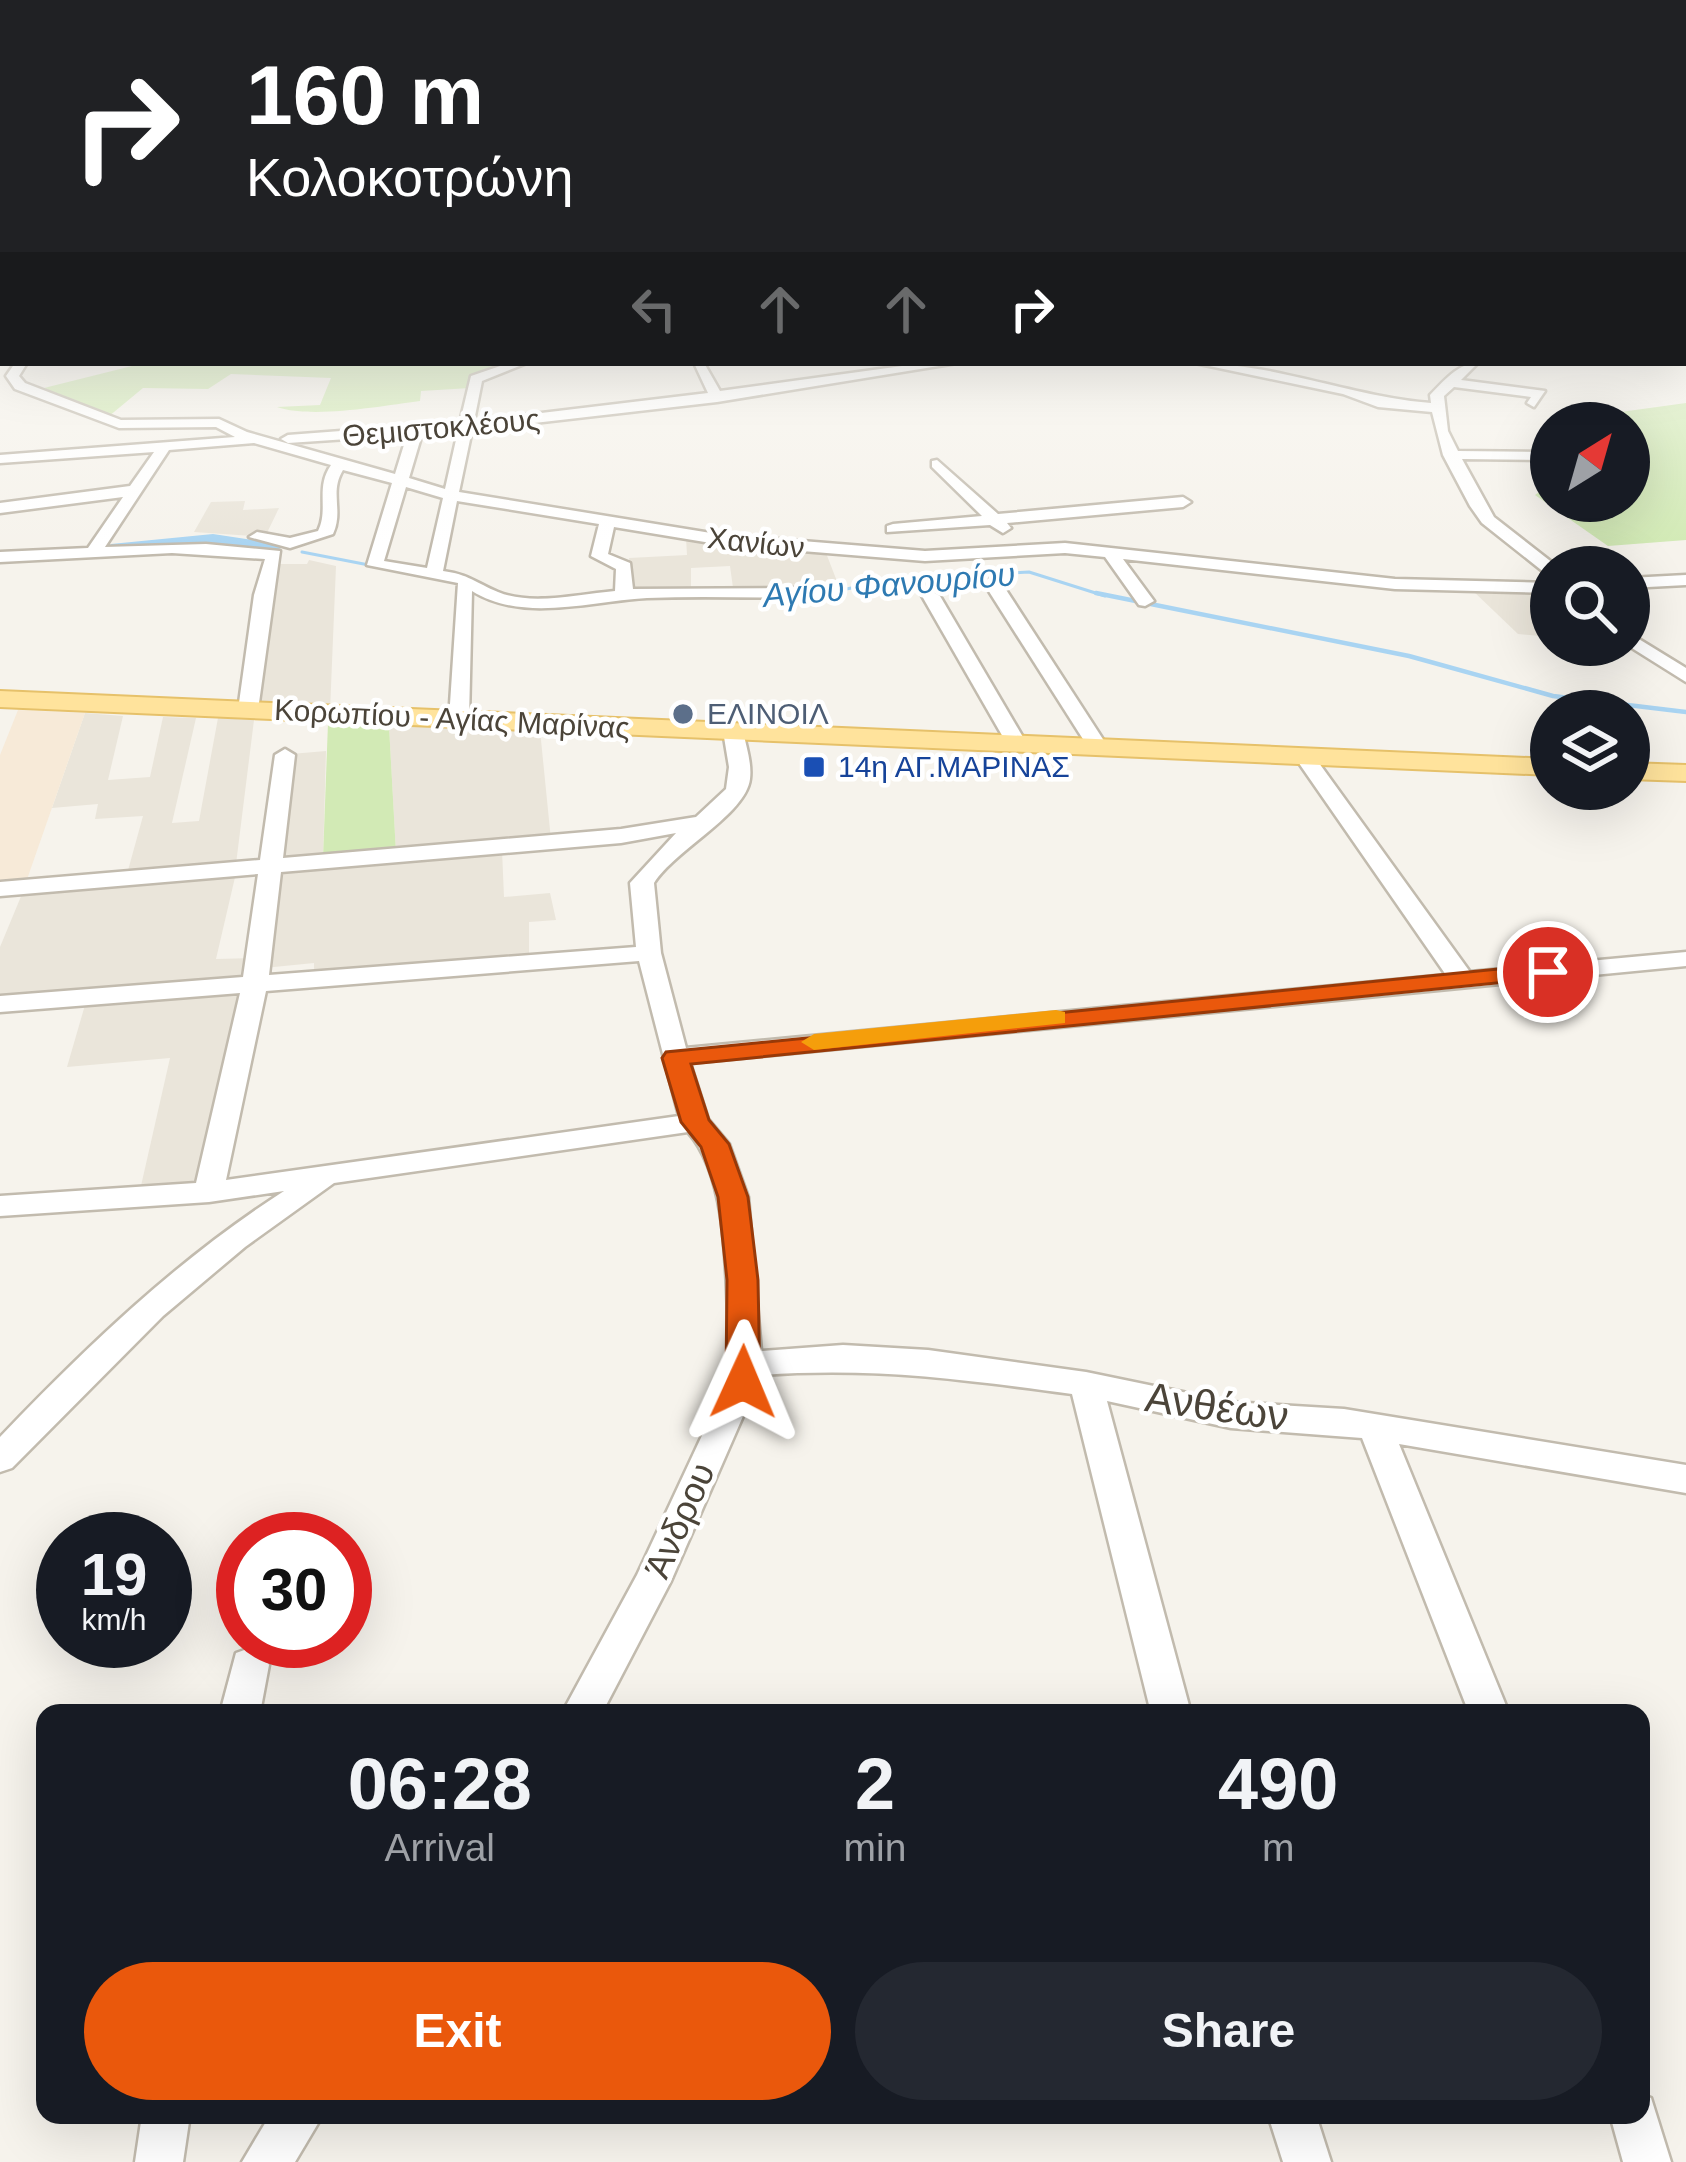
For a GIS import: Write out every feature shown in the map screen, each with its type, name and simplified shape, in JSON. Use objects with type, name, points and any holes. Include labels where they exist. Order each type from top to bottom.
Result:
[{"type":"main road","name":"Κορωπίου - Αγίας Μαρίνας","points":[[0,699],[1530,766]]},
{"type":"main road","points":[[1650,772],[1686,773]]},
{"type":"street","name":"Χανίων","points":[[19,366],[12,376],[20,386],[109,421],[219,423],[258,440],[453,496],[607,523],[878,554],[1022,549],[1111,553],[1396,584],[1530,587]]},
{"type":"street","points":[[434,574],[476,379],[513,366]]},
{"type":"street","points":[[700,366],[717,398]]},
{"type":"street","name":"Θεμιστοκλέους","points":[[0,459],[166,444],[469,428],[931,366]]},
{"type":"street","points":[[1217,366],[1339,389],[1378,403],[1436,408]]},
{"type":"street","points":[[1468,366],[1437,394],[1436,408],[1450,455],[1488,520],[1530,553]]},
{"type":"street","points":[[1449,382],[1540,394],[1535,402]]},
{"type":"street","points":[[415,432],[375,565],[474,581],[487,594],[512,601],[624,594],[816,593]]},
{"type":"street","points":[[98,548],[130,491],[166,444]]},
{"type":"street","points":[[1450,455],[1530,456]]},
{"type":"street","points":[[0,557],[218,533],[290,543],[328,531],[332,474],[344,464]]},
{"type":"street","points":[[937,464],[1022,549]]},
{"type":"street","points":[[0,508],[130,491]]},
{"type":"street","points":[[0,543],[33,535],[46,506],[58,501]]},
{"type":"street","points":[[892,529],[1002,527],[1189,509]]},
{"type":"street","points":[[607,523],[599,556],[624,566],[624,594]]},
{"type":"street","points":[[98,548],[194,544],[274,555],[263,595],[248,710]]},
{"type":"street","points":[[1111,553],[1145,602]]},
{"type":"street","points":[[1650,582],[1686,580]]},
{"type":"street","points":[[992,582],[1098,747]]},
{"type":"street","points":[[459,719],[464,586]]},
{"type":"street","points":[[931,596],[1017,744]]},
{"type":"street","points":[[1650,652],[1686,676]]},
{"type":"street","name":"Άνδρου","points":[[587,1704],[652,1581],[743,1382],[746,1364],[733,1197],[715,1144],[695,1122],[675,1058],[649,953],[642,883],[650,867],[730,801],[738,787],[733,731]]},
{"type":"street","points":[[209,1192],[255,984],[285,755]]},
{"type":"street","points":[[1304,756],[1462,980]]},
{"type":"street","points":[[0,890],[621,836],[699,822]]},
{"type":"street","points":[[0,1004],[649,953]]},
{"type":"street","points":[[675,1058],[1686,959]]},
{"type":"street","points":[[0,1206],[209,1192],[695,1122]]},
{"type":"street","points":[[0,1459],[201,1264],[253,1222],[335,1171]]},
{"type":"street","name":"Ανθέων","points":[[746,1364],[883,1357],[1086,1384],[1231,1414],[1375,1427],[1686,1480]]},
{"type":"street","points":[[1086,1384],[1169,1704]]},
{"type":"street","points":[[1375,1427],[1485,1704]]},
{"type":"street","points":[[242,1704],[249,1668]]},
{"type":"street","points":[[159,2162],[165,2124]]},
{"type":"street","points":[[266,2162],[293,2124]]},
{"type":"street","points":[[1295,2124],[1307,2162]]},
{"type":"street","points":[[1636,2124],[1647,2162]]},
{"type":"shaded area","points":[[245,501],[243,510],[279,508],[265,537],[194,532],[211,502]]},
{"type":"shaded area","points":[[686,538],[826,553],[840,589],[734,595],[730,566],[691,568],[691,590],[631,593],[629,558],[687,555]]},
{"type":"shaded area","points":[[309,560],[336,566],[330,711],[256,708],[277,564],[307,564]]},
{"type":"shaded area","points":[[1472,590],[1530,591],[1530,635],[1518,634]]},
{"type":"shaded area","points":[[18,710],[85,713],[24,888],[0,890],[0,755]]},
{"type":"shaded area","points":[[85,713],[123,716],[108,780],[150,777],[163,717],[196,718],[172,823],[199,821],[218,718],[254,720],[236,864],[127,874],[143,816],[95,819],[98,804],[52,808]]},
{"type":"shaded area","points":[[389,726],[540,730],[551,840],[396,853]]},
{"type":"shaded area","points":[[326,751],[323,858],[280,863],[291,754]]},
{"type":"shaded area","points":[[502,850],[504,897],[550,893],[556,920],[529,922],[529,964],[314,979],[314,963],[264,968],[279,869]]},
{"type":"shaded area","points":[[236,873],[216,959],[254,958],[248,984],[0,1004],[0,947],[22,894]]},
{"type":"shaded area","points":[[244,992],[200,1192],[138,1199],[170,1058],[67,1067],[85,1005]]},
{"type":"green space","points":[[132,366],[502,366],[477,374],[470,388],[421,391],[420,401],[327,412],[277,407],[320,405],[331,378],[231,374],[208,389],[143,388],[108,417],[44,388]]},
{"type":"green space","points":[[1686,403],[1686,540],[1608,546],[1574,522],[1650,522],[1650,408]]},
{"type":"green space","points":[[328,723],[389,726],[396,853],[323,858]]},
{"type":"water","points":[[213,534],[287,545],[275,551],[198,543],[105,552],[111,544]]},
{"type":"waterway","name":"Αγίου Φανουρίου","points":[[302,552],[410,573]]},
{"type":"waterway","name":"Αγίου Φανουρίου","points":[[827,593],[821,594],[897,579],[1029,572],[1105,596]]},
{"type":"waterway","name":"Αγίου Φανουρίου","points":[[1096,593],[1409,656],[1553,696],[1686,712]]},
{"type":"slow traffic","points":[[814,1042],[1056,1018]]},
{"type":"place","name":"ΕΛΙΝΟΙΛ","points":[[683,714]]},
{"type":"place","name":"14η ΑΓ.ΜΑΡΙΝΑΣ","points":[[814,767]]},
{"type":"route","points":[[743,1382],[742,1280],[733,1197],[715,1144],[695,1122],[675,1058],[1548,972]]}]
